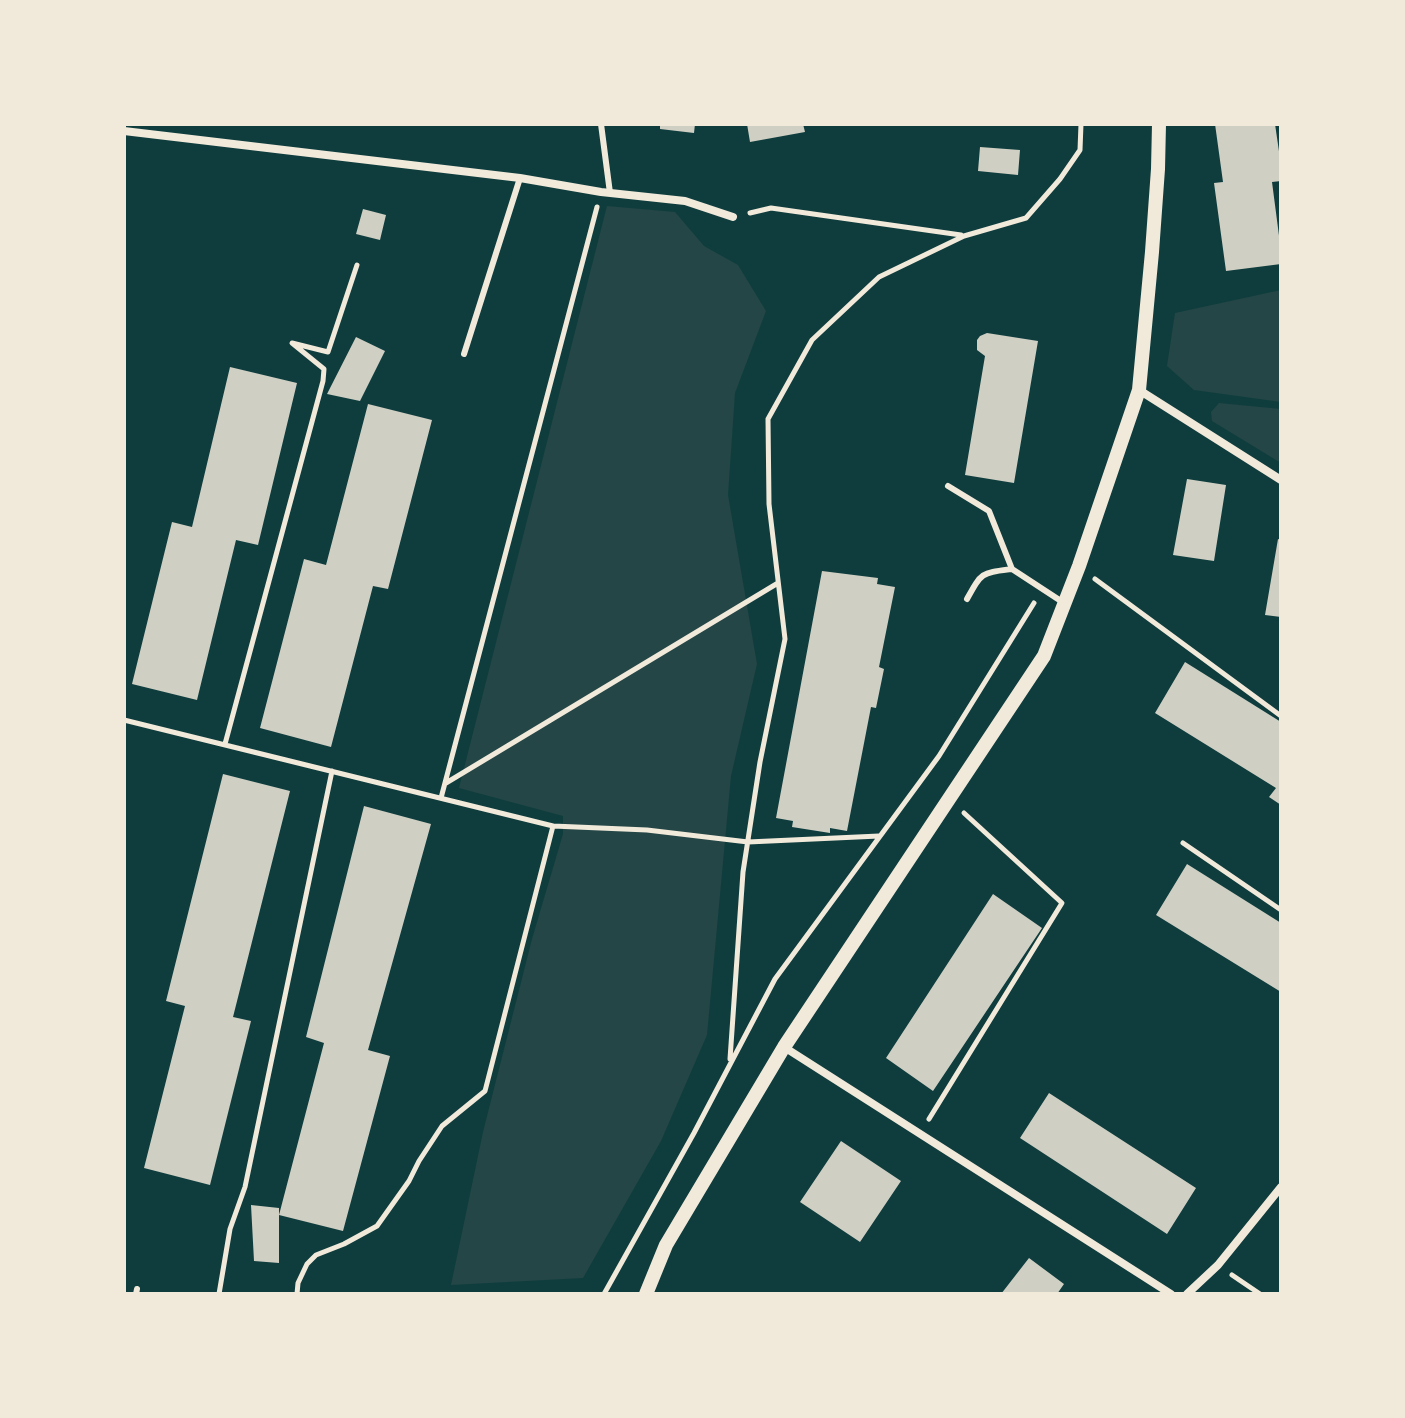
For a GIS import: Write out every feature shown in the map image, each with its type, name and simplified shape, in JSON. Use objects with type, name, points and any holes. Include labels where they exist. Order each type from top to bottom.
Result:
[{"type":"street","points":[[646,1294],[666,1245],[784,1047],[1044,656],[1079,566],[1139,390],[1152,252],[1159,124]]},
{"type":"street","points":[[124,131],[685,201],[733,217]]},
{"type":"street","points":[[1139,390],[1281,480]]},
{"type":"street","points":[[784,1047],[1171,1294]]},
{"type":"street","points":[[1187,1294],[1218,1265],[1281,1187]]},
{"type":"lane","points":[[601,124],[605,192]]},
{"type":"lane","points":[[464,354],[520,178]]},
{"type":"lane","points":[[948,486],[989,511],[1012,569],[1064,603]]},
{"type":"lane","points":[[967,599],[980,576],[1012,569]]},
{"type":"path","points":[[730,1061],[743,872],[760,762],[785,639],[769,504],[768,419],[812,340],[879,277],[964,236],[1026,218],[1080,150],[1081,124]]},
{"type":"path","points":[[441,798],[605,192]]},
{"type":"path","points":[[733,217],[771,208],[964,236]]},
{"type":"path","points":[[225,744],[323,381],[324,369],[292,343],[328,352],[357,265]]},
{"type":"path","points":[[1079,566],[1281,716]]},
{"type":"path","points":[[445,784],[778,583]]},
{"type":"path","points":[[604,1294],[775,979],[939,756],[1043,589]]},
{"type":"path","points":[[124,720],[553,826],[647,830],[748,842],[880,836]]},
{"type":"path","points":[[219,1294],[230,1229],[245,1187],[332,771]]},
{"type":"path","points":[[920,1134],[1062,903],[949,799]]},
{"type":"path","points":[[297,1294],[298,1283],[307,1264],[316,1255],[377,1226],[442,1126],[485,1091],[553,826]]},
{"type":"path","points":[[1183,843],[1281,910]]},
{"type":"path","points":[[1218,1265],[1260,1294]]},
{"type":"shaded area","points":[[607,206],[675,212],[704,246],[738,265],[766,311],[735,393],[728,495],[757,664],[731,776],[707,1035],[661,1141],[583,1278],[451,1285],[483,1132],[532,939],[563,834],[563,816],[459,788]]},
{"type":"shaded area","points":[[1281,290],[1281,402],[1194,390],[1167,366],[1175,313]]},
{"type":"shaded area","points":[[1219,403],[1281,409],[1281,463],[1212,421],[1211,412]]},
{"type":"building","points":[[660,124],[695,124],[694,133],[660,129]]},
{"type":"building","points":[[747,124],[803,124],[805,132],[750,142]]},
{"type":"building","points":[[1215,124],[1275,124],[1281,181],[1272,182],[1281,264],[1226,271],[1214,183],[1223,182]]},
{"type":"building","points":[[980,147],[1020,150],[1018,175],[978,171]]},
{"type":"building","points":[[363,209],[386,215],[380,240],[356,234]]},
{"type":"building","points":[[987,333],[1038,341],[1014,483],[965,475],[985,356],[977,350],[977,340]]},
{"type":"building","points":[[356,337],[385,351],[360,401],[327,394]]},
{"type":"building","points":[[230,367],[297,383],[258,545],[236,540],[197,700],[132,684],[172,522],[192,527]]},
{"type":"building","points":[[368,404],[432,420],[388,589],[373,586],[331,747],[260,728],[304,559],[326,565]]},
{"type":"building","points":[[1187,479],[1226,485],[1214,561],[1173,555]]},
{"type":"building","points":[[1278,539],[1281,540],[1281,617],[1265,615]]},
{"type":"building","points":[[822,571],[878,578],[877,584],[895,587],[879,667],[884,669],[876,708],[871,707],[847,831],[830,828],[830,833],[792,827],[793,821],[776,818]]},
{"type":"building","points":[[1185,662],[1281,722],[1281,805],[1269,797],[1276,788],[1155,713]]},
{"type":"building","points":[[223,774],[290,791],[233,1017],[251,1021],[210,1185],[144,1168],[185,1006],[166,1001]]},
{"type":"building","points":[[364,806],[431,824],[368,1050],[390,1056],[343,1231],[279,1215],[324,1043],[306,1037]]},
{"type":"building","points":[[1187,864],[1281,923],[1281,992],[1156,915]]},
{"type":"building","points":[[993,894],[1042,928],[933,1091],[886,1058]]},
{"type":"building","points":[[1049,1093],[1196,1188],[1167,1234],[1020,1138]]},
{"type":"building","points":[[841,1141],[901,1181],[860,1242],[800,1202]]},
{"type":"building","points":[[251,1205],[279,1208],[279,1263],[254,1261]]},
{"type":"building","points":[[1029,1258],[1064,1284],[1057,1294],[1001,1294]]}]
